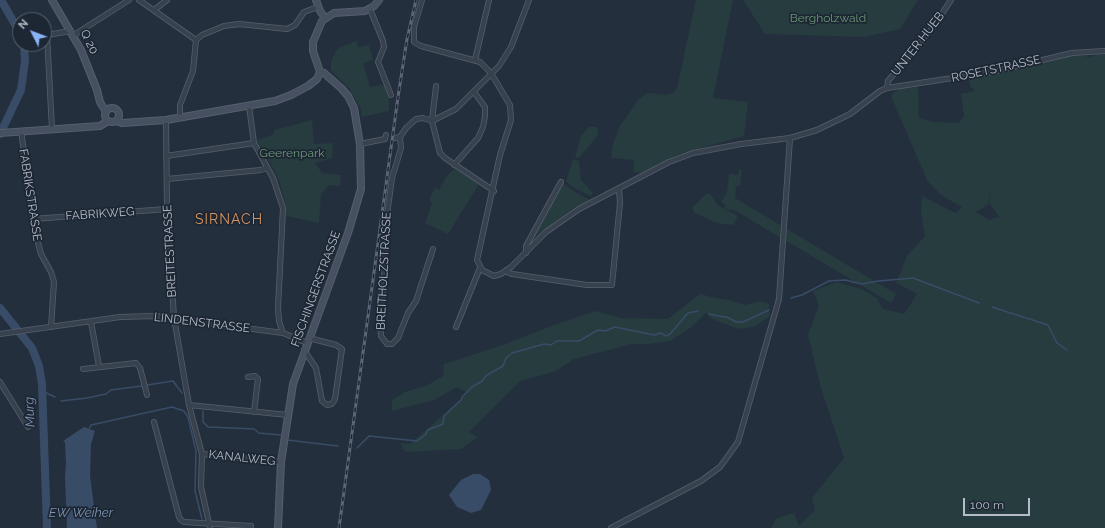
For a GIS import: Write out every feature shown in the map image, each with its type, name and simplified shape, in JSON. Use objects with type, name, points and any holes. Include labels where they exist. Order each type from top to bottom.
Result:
[{"type":"main road","name":"Q 20","points":[[52,0],[73,33],[88,66],[107,115],[116,110],[117,119]]},
{"type":"main road","points":[[316,0],[318,7],[325,18]]},
{"type":"main road","points":[[0,133],[94,125],[107,115],[128,123],[166,120],[249,106],[280,99],[297,93],[313,83],[320,72],[313,51],[313,42],[315,35],[325,18],[334,13],[357,13],[370,9],[378,0]]},
{"type":"main road","name":"FISCHINGERSTRASSE","points":[[278,528],[281,462],[295,380],[304,350],[360,197],[362,173],[360,144],[351,101],[341,88],[324,73],[320,72]]},
{"type":"street","points":[[52,129],[47,35],[73,33],[129,0]]},
{"type":"street","points":[[139,0],[196,40]]},
{"type":"street","points":[[154,10],[167,0]]},
{"type":"street","points":[[422,0],[414,27],[414,42],[421,46],[475,60],[484,64],[508,100],[511,110],[510,120],[500,156],[494,191],[478,256],[480,268],[456,327]]},
{"type":"street","points":[[475,60],[489,0]]},
{"type":"street","points":[[432,121],[452,112],[499,66],[511,47],[528,0]]},
{"type":"street","name":"UNTER HUEB","points":[[887,88],[888,81],[933,27],[951,0]]},
{"type":"street","points":[[180,117],[180,105],[194,71],[196,40],[208,31],[239,24],[287,28],[295,25],[304,12],[318,7]]},
{"type":"street","points":[[370,9],[383,40],[384,47],[378,62],[390,95]]},
{"type":"street","name":"ROSETSTRASSE","points":[[887,88],[992,72],[1072,53],[1105,51]]},
{"type":"street","points":[[436,86],[432,121],[440,153],[454,165],[494,191]]},
{"type":"street","points":[[480,268],[487,274],[494,276],[506,271],[526,254],[546,232],[579,209],[669,162],[693,153],[741,144],[790,138],[817,130],[850,114],[880,91],[887,88]]},
{"type":"street","points":[[454,165],[478,138],[483,127],[485,106],[474,92]]},
{"type":"street","points":[[249,106],[254,143],[278,189],[283,208],[278,308],[279,321],[283,333]]},
{"type":"street","name":"BREITHOLZSTRASSE","points":[[432,121],[423,118],[416,119],[397,137],[401,148],[392,178],[385,229],[384,275],[380,319],[382,336],[387,344],[392,344],[398,338],[408,313],[416,300],[432,249]]},
{"type":"street","name":"BREITESTRASSE","points":[[166,120],[167,209],[174,318],[189,405],[202,454],[201,487],[209,526]]},
{"type":"street","name":"FABRIKSTRASSE","points":[[20,131],[39,249],[54,282],[51,327]]},
{"type":"street","points":[[360,144],[385,137]]},
{"type":"street","points":[[610,528],[701,481],[720,467],[738,442],[780,299],[790,138]]},
{"type":"street","points":[[166,156],[254,143]]},
{"type":"street","points":[[167,179],[261,170],[267,168]]},
{"type":"street","points":[[526,254],[526,246],[561,182]]},
{"type":"street","points":[[506,271],[512,274],[587,285],[612,285],[620,203],[619,188]]},
{"type":"street","name":"FABRIKWEG","points":[[33,219],[167,209]]},
{"type":"street","name":"LINDENSTRASSE","points":[[0,334],[127,317],[155,316],[283,333],[308,340],[336,345],[342,349],[336,399],[332,404],[325,404],[322,401],[316,368],[304,350]]},
{"type":"street","points":[[91,322],[99,366]]},
{"type":"street","points":[[83,368],[136,363],[140,368],[147,395]]},
{"type":"street","points":[[248,377],[255,376],[258,379],[254,412]]},
{"type":"street","points":[[0,382],[28,427]]},
{"type":"street","points":[[189,405],[288,415]]},
{"type":"street","points":[[154,422],[179,517],[184,522],[209,526],[251,526]]},
{"type":"street","name":"KANALWEG","points":[[202,454],[281,462]]},
{"type":"green space","points":[[696,0],[733,0],[713,98],[748,102],[744,136],[677,155],[641,173],[634,172],[634,160],[611,158],[613,144],[620,126],[640,98],[648,93],[667,95],[673,93],[677,88]]},
{"type":"green space","name":"Bergholzwald","points":[[743,0],[918,0],[900,29],[864,37],[765,34]]},
{"type":"green space","points":[[356,41],[358,47],[369,45],[373,60],[363,63],[370,87],[385,84],[389,95],[389,111],[362,117],[361,109],[349,88],[331,71],[331,61],[337,49]]},
{"type":"green space","points":[[1105,52],[1105,528],[771,528],[777,518],[794,513],[799,526],[815,510],[812,498],[844,458],[821,388],[808,335],[819,306],[813,291],[837,282],[861,289],[877,298],[883,309],[904,314],[917,294],[896,283],[907,256],[925,236],[921,213],[922,196],[955,213],[962,207],[941,195],[928,182],[891,96],[893,93],[902,87],[918,86],[919,118],[934,122],[959,123],[964,116],[961,94],[975,91],[970,86],[969,77],[998,74],[1076,55],[1090,57]],"holes":[[[989,191],[990,204],[999,217],[989,220],[974,211],[978,211],[989,204]]]},
{"type":"green space","name":"Geerenpark","points":[[312,120],[314,144],[333,143],[332,158],[315,163],[322,173],[341,175],[340,186],[329,185],[321,195],[319,223],[286,216],[286,206],[280,183],[258,142],[258,140],[274,134],[274,130]]},
{"type":"green space","points":[[589,127],[597,127],[598,135],[579,158],[575,157],[581,136]]},
{"type":"green space","points":[[573,159],[579,161],[581,180],[593,193],[591,196],[574,188],[566,181]]},
{"type":"green space","points":[[455,168],[479,184],[448,234],[425,223],[432,203],[429,200],[435,188],[439,190],[446,177]]},
{"type":"green space","points":[[739,170],[742,170],[740,186],[736,186],[735,198],[896,294],[891,303],[734,210],[725,209],[725,205],[721,202],[727,192],[729,174],[738,175]]},
{"type":"green space","points":[[562,183],[576,193],[591,200],[573,209],[546,230],[529,246],[528,244]]},
{"type":"green space","points":[[707,193],[712,196],[717,205],[738,216],[733,225],[716,223],[695,213],[692,208]]},
{"type":"green space","points":[[700,294],[745,305],[762,301],[769,304],[770,316],[755,326],[739,329],[712,319],[706,313],[690,328],[670,341],[648,344],[632,344],[574,359],[556,371],[520,381],[469,432],[478,437],[461,449],[405,452],[400,443],[410,444],[468,393],[457,387],[434,400],[392,411],[392,400],[405,392],[428,385],[443,376],[444,364],[497,347],[595,311],[621,318],[668,319]]},
{"type":"water","name":"EW Weiher","points":[[84,427],[95,431],[91,444],[90,476],[97,528],[67,528],[65,442],[63,441]]},
{"type":"water","points":[[473,474],[480,474],[489,480],[491,490],[481,510],[471,513],[457,507],[449,495],[461,480]]},
{"type":"waterway","name":"Murg","points":[[1,0],[12,19]]},
{"type":"waterway","name":"Murg","points":[[0,134],[21,90],[25,61],[24,52]]},
{"type":"waterway","points":[[791,298],[802,295],[829,281],[845,280],[862,284],[913,278],[979,303]]},
{"type":"waterway","points":[[992,307],[1048,325],[1057,343],[1067,350]]},
{"type":"waterway","name":"Murg","points":[[0,308],[32,348],[39,366],[42,384],[47,528]]},
{"type":"waterway","points":[[709,314],[727,317],[736,322],[743,322],[769,310]]},
{"type":"waterway","points":[[357,448],[369,436],[417,441],[425,435],[428,430],[443,424],[444,416],[461,400],[463,396],[472,387],[482,381],[487,375],[503,366],[506,358],[512,353],[544,344],[551,345],[557,341],[579,341],[598,330],[605,331],[615,327],[654,335],[661,333],[666,336],[670,334],[688,313],[698,311]]},
{"type":"waterway","points":[[147,385],[173,381],[182,393]]},
{"type":"waterway","points":[[61,401],[87,398],[106,394],[111,390],[142,386]]},
{"type":"waterway","points":[[42,391],[55,397]]},
{"type":"waterway","points":[[89,429],[91,425],[172,407],[184,411],[188,417],[196,451],[195,491],[202,519]]},
{"type":"waterway","points":[[203,411],[203,422],[208,427],[254,429],[259,433],[281,435]]},
{"type":"waterway","points":[[287,440],[338,446]]},
{"type":"railway","points":[[339,528],[398,97],[407,39],[416,0]]},
{"type":"district","name":"SIRNACH","points":[[229,220]]}]
